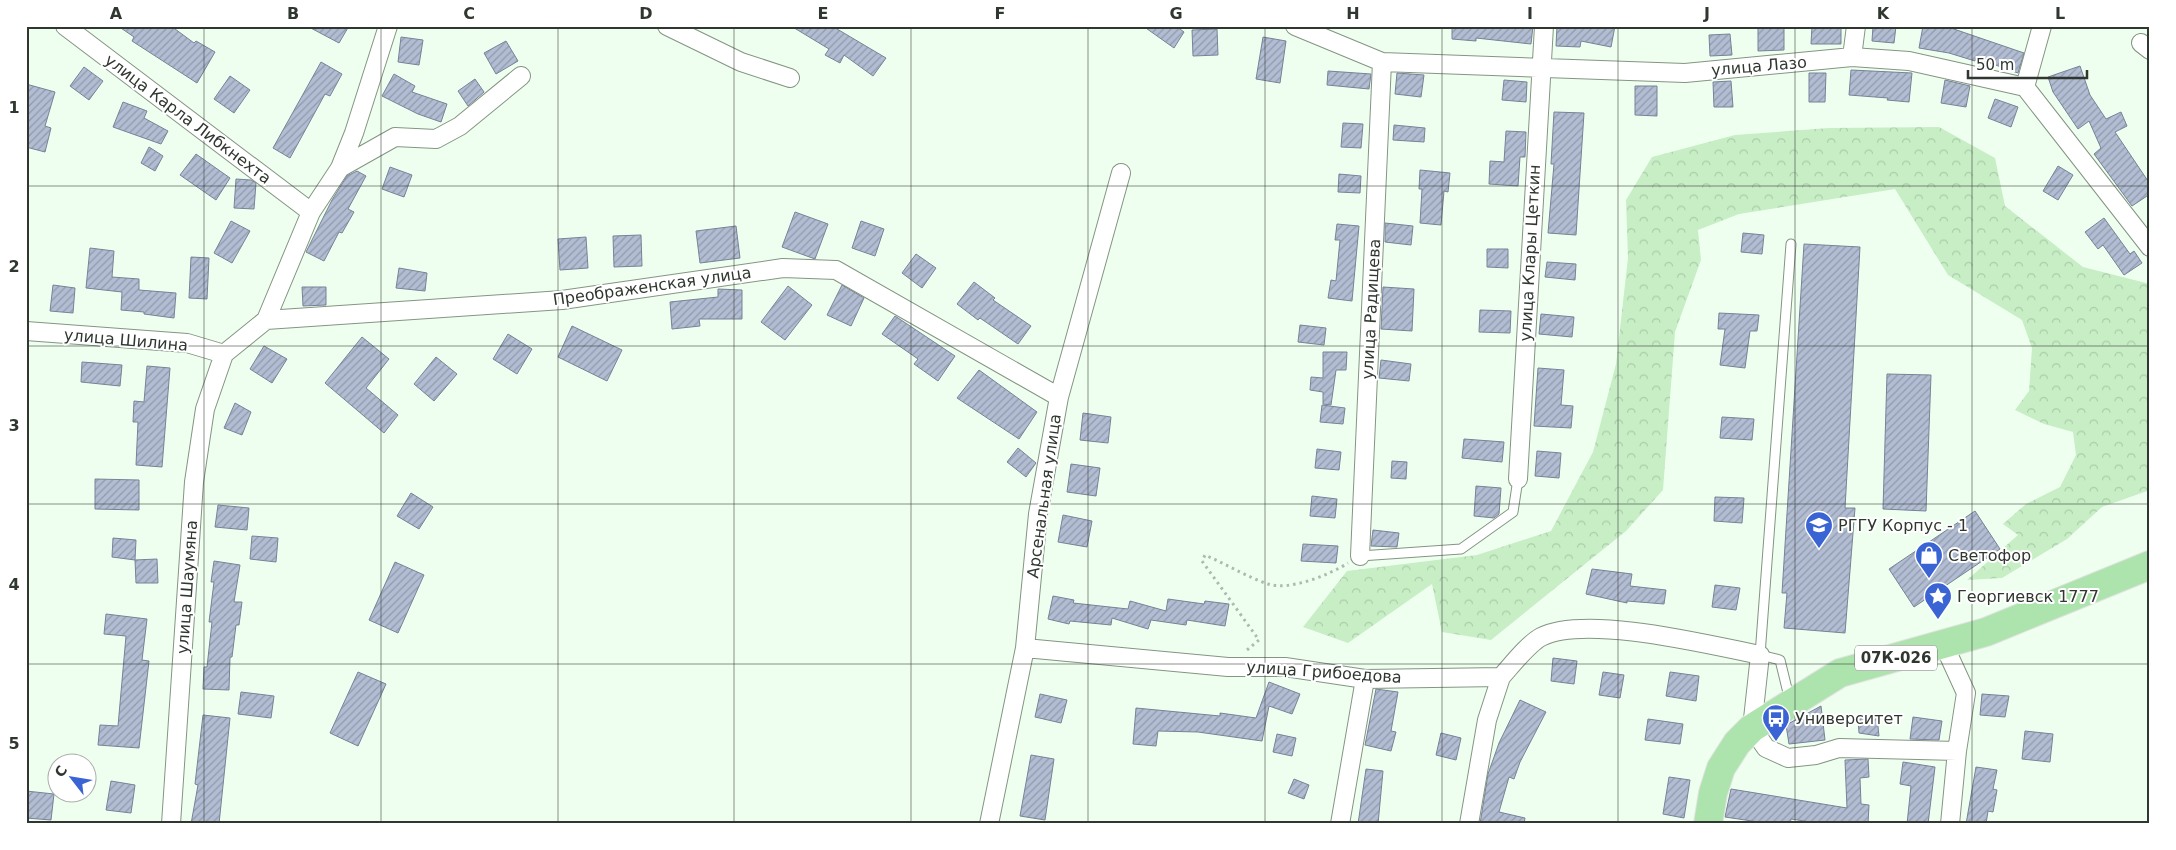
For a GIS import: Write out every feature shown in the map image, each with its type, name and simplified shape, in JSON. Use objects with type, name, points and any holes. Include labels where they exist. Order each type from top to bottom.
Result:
[{"type":"main road","name":"07К-026","points":[[1708,824],[1713,793],[1721,768],[1737,743],[1752,728],[1840,673],[1986,632],[2150,565]]},
{"type":"street","name":"улица Карла Либкнехта","points":[[65,26],[311,212]]},
{"type":"street","points":[[224,354],[266,320],[311,212],[340,168],[354,133],[388,26]]},
{"type":"street","points":[[667,26],[741,62],[790,78]]},
{"type":"street","name":"улица Лазо","points":[[1295,26],[1382,62],[1685,73],[1852,57],[1909,61],[2025,87]]},
{"type":"street","name":"улица Клары Цеткин","points":[[1518,479],[1540,69],[1544,26]]},
{"type":"street","points":[[1852,57],[1856,26]]},
{"type":"street","points":[[2042,26],[2025,87],[2150,246]]},
{"type":"street","name":"улица Радищева","points":[[1360,556],[1382,62]]},
{"type":"street","points":[[340,168],[395,137],[436,140],[460,126],[521,76]]},
{"type":"street","name":"Арсенальная улица","points":[[990,824],[1025,648],[1038,514],[1059,398],[1121,173]]},
{"type":"street","name":"Преображенская улица","points":[[266,320],[562,300],[783,268],[836,270],[1059,398]]},
{"type":"street","name":"улица Шилина","points":[[26,331],[187,343],[224,354]]},
{"type":"street","name":"улица Шаумяна","points":[[171,824],[194,482],[206,409],[224,354]]},
{"type":"street","points":[[1469,824],[1487,720],[1500,677],[1539,637],[1560,629],[1600,629],[1660,635],[1760,655],[1752,728],[1766,748],[1788,758],[1816,755],[1839,748],[1957,751]]},
{"type":"street","points":[[1944,645],[1966,693],[1957,751],[1950,824]]},
{"type":"street","name":"улица Грибоедова","points":[[1025,648],[1228,667],[1285,667],[1365,679],[1500,677]]},
{"type":"street","points":[[1340,824],[1365,679]]},
{"type":"lane","points":[[1790,703],[1780,660],[1760,655],[1791,244]]},
{"type":"lane","points":[[1360,556],[1461,549],[1513,512],[1518,479]]},
{"type":"path","points":[[1259,640],[1202,561],[1205,555],[1269,585],[1290,585],[1332,573]]},
{"type":"green space","points":[[1939,127],[1995,158],[2005,206],[2083,267],[2150,284],[2150,490],[2102,507],[2067,539],[2002,578],[1967,580],[2018,535],[2003,524],[2026,504],[2060,487],[2076,455],[2073,432],[2044,424],[2015,410],[2029,391],[2032,348],[2022,320],[1948,275],[1895,189],[1739,214],[1698,230],[1701,260],[1675,332],[1663,490],[1626,531],[1491,640],[1442,632],[1432,584],[1348,643],[1303,627],[1347,571],[1477,555],[1551,531],[1593,452],[1616,364],[1628,258],[1626,200],[1652,157],[1735,135],[1829,128]]},
{"type":"building","points":[[118,26],[171,26],[194,43],[196,41],[215,52],[197,83],[132,41],[134,37]]},
{"type":"building","points":[[307,26],[349,26],[339,43]]},
{"type":"building","points":[[791,26],[832,26],[886,58],[873,76],[844,55],[840,63],[825,55],[829,49]]},
{"type":"building","points":[[1143,26],[1176,26],[1184,32],[1174,48]]},
{"type":"building","points":[[1452,26],[1533,26],[1531,44],[1476,38],[1476,41],[1452,39]]},
{"type":"building","points":[[1557,26],[1615,26],[1611,47],[1581,41],[1580,47],[1556,46]]},
{"type":"building","points":[[1812,26],[1841,26],[1841,44],[1811,44]]},
{"type":"building","points":[[1873,26],[1896,26],[1894,43],[1872,41]]},
{"type":"building","points":[[1923,26],[1945,26],[2024,53],[2018,73],[1976,58],[1975,61],[1949,53],[1919,48]]},
{"type":"building","points":[[1784,27],[1784,50],[1758,51],[1758,28]]},
{"type":"building","points":[[1217,29],[1218,55],[1193,56],[1192,30]]},
{"type":"building","points":[[1730,34],[1732,55],[1710,56],[1709,35]]},
{"type":"building","points":[[401,37],[423,40],[419,65],[398,62]]},
{"type":"building","points":[[1263,37],[1286,41],[1280,83],[1256,79]]},
{"type":"building","points":[[506,41],[518,61],[496,74],[484,53]]},
{"type":"building","points":[[321,62],[342,74],[330,96],[325,94],[290,158],[273,148]]},
{"type":"building","points":[[2080,66],[2090,95],[2106,119],[2121,112],[2127,126],[2115,132],[2150,184],[2150,194],[2132,206],[2094,154],[2101,148],[2089,121],[2078,129],[2053,92],[2048,77]]},
{"type":"building","points":[[84,67],[103,81],[89,100],[70,86]]},
{"type":"building","points":[[1851,70],[1912,73],[1909,102],[1887,100],[1888,98],[1849,95]]},
{"type":"building","points":[[1328,71],[1371,74],[1369,89],[1327,85]]},
{"type":"building","points":[[1397,73],[1424,75],[1421,97],[1395,94]]},
{"type":"building","points":[[1809,73],[1826,73],[1825,102],[1809,102]]},
{"type":"building","points":[[394,74],[415,86],[412,92],[447,104],[441,122],[418,114],[382,96]]},
{"type":"building","points":[[230,76],[250,90],[234,113],[214,99]]},
{"type":"building","points":[[475,79],[484,92],[468,106],[458,91]]},
{"type":"building","points":[[1504,80],[1527,82],[1526,102],[1502,100]]},
{"type":"building","points":[[1945,80],[1970,86],[1966,107],[1941,103]]},
{"type":"building","points":[[1731,81],[1733,107],[1714,107],[1713,82]]},
{"type":"building","points":[[26,84],[55,92],[45,126],[51,128],[45,152],[26,147]]},
{"type":"building","points":[[1635,86],[1657,86],[1657,116],[1635,115]]},
{"type":"building","points":[[1995,99],[2018,107],[2011,127],[1988,118]]},
{"type":"building","points":[[123,102],[147,111],[144,118],[168,131],[161,144],[113,127]]},
{"type":"building","points":[[1554,112],[1584,113],[1576,235],[1548,233],[1554,164],[1551,164]]},
{"type":"building","points":[[1343,123],[1363,124],[1361,148],[1341,147]]},
{"type":"building","points":[[1394,125],[1425,128],[1424,142],[1393,140]]},
{"type":"building","points":[[1506,131],[1526,132],[1525,157],[1520,157],[1518,186],[1489,184],[1490,161],[1504,162]]},
{"type":"building","points":[[149,147],[163,156],[155,171],[141,163]]},
{"type":"building","points":[[196,154],[230,178],[216,200],[180,175]]},
{"type":"building","points":[[2058,166],[2073,175],[2058,200],[2043,191]]},
{"type":"building","points":[[390,167],[412,175],[404,197],[382,189]]},
{"type":"building","points":[[1420,170],[1450,173],[1448,192],[1444,191],[1441,225],[1420,223],[1422,189],[1419,189]]},
{"type":"building","points":[[357,171],[366,176],[348,209],[354,212],[342,233],[339,232],[324,261],[306,252],[332,200],[347,176]]},
{"type":"building","points":[[1339,174],[1361,176],[1360,193],[1338,192]]},
{"type":"building","points":[[236,179],[251,180],[256,183],[254,209],[234,208]]},
{"type":"building","points":[[795,212],[828,224],[815,259],[782,247]]},
{"type":"building","points":[[2104,218],[2130,254],[2134,251],[2142,263],[2124,275],[2103,245],[2098,249],[2085,232]]},
{"type":"building","points":[[231,221],[250,231],[232,263],[214,253]]},
{"type":"building","points":[[861,221],[884,229],[875,256],[852,248]]},
{"type":"building","points":[[1385,223],[1413,226],[1411,245],[1385,242]]},
{"type":"building","points":[[1337,224],[1359,226],[1352,301],[1328,298],[1331,280],[1336,281],[1340,240],[1335,240]]},
{"type":"building","points":[[736,226],[740,258],[700,263],[696,231]]},
{"type":"building","points":[[1743,233],[1764,235],[1762,254],[1741,252]]},
{"type":"building","points":[[641,235],[642,266],[614,267],[613,236]]},
{"type":"building","points":[[586,237],[588,268],[560,270],[558,239]]},
{"type":"building","points":[[1804,244],[1860,247],[1845,508],[1855,508],[1845,633],[1784,628],[1787,593],[1782,593]]},
{"type":"building","points":[[90,248],[114,251],[112,277],[139,279],[139,290],[176,293],[174,318],[121,310],[122,292],[86,288]]},
{"type":"building","points":[[1487,249],[1508,249],[1508,268],[1487,267]]},
{"type":"building","points":[[916,254],[936,268],[922,288],[902,273]]},
{"type":"building","points":[[191,257],[209,258],[207,299],[189,298]]},
{"type":"building","points":[[1547,262],[1576,264],[1575,280],[1545,277]]},
{"type":"building","points":[[399,268],[427,273],[425,291],[396,288]]},
{"type":"building","points":[[974,282],[995,298],[993,300],[1031,326],[1018,344],[980,318],[978,320],[957,304]]},
{"type":"building","points":[[53,285],[75,288],[73,313],[50,311]]},
{"type":"building","points":[[842,285],[864,298],[851,326],[827,315]]},
{"type":"building","points":[[788,286],[812,305],[785,340],[761,322]]},
{"type":"building","points":[[302,287],[326,287],[326,305],[303,306]]},
{"type":"building","points":[[1383,287],[1414,289],[1412,331],[1381,329]]},
{"type":"building","points":[[718,289],[742,290],[742,319],[699,319],[700,326],[672,329],[670,302],[718,297]]},
{"type":"building","points":[[1480,310],[1511,311],[1510,333],[1479,332]]},
{"type":"building","points":[[1719,313],[1759,315],[1757,331],[1750,331],[1745,368],[1720,365],[1725,329],[1718,329]]},
{"type":"building","points":[[1541,314],[1574,317],[1572,337],[1539,334]]},
{"type":"building","points":[[895,316],[955,356],[938,381],[914,364],[918,359],[882,334]]},
{"type":"building","points":[[1300,325],[1326,328],[1324,345],[1298,342]]},
{"type":"building","points":[[572,326],[622,350],[607,381],[558,357]]},
{"type":"building","points":[[508,334],[532,349],[517,374],[493,359]]},
{"type":"building","points":[[362,337],[389,359],[366,388],[398,415],[384,433],[325,383]]},
{"type":"building","points":[[264,346],[287,359],[272,383],[250,369]]},
{"type":"building","points":[[1323,352],[1347,352],[1346,370],[1336,370],[1331,405],[1323,404],[1323,392],[1310,390],[1311,377],[1323,378]]},
{"type":"building","points":[[436,357],[457,374],[434,401],[414,384]]},
{"type":"building","points":[[1381,360],[1411,364],[1409,381],[1379,378]]},
{"type":"building","points":[[82,362],[122,365],[120,386],[81,382]]},
{"type":"building","points":[[147,366],[170,368],[162,467],[136,465],[138,422],[133,422],[134,401],[144,402]]},
{"type":"building","points":[[1538,368],[1564,370],[1561,405],[1573,406],[1571,428],[1534,426]]},
{"type":"building","points":[[979,370],[1037,412],[1019,439],[957,398]]},
{"type":"building","points":[[1887,374],[1931,375],[1926,511],[1883,509]]},
{"type":"building","points":[[235,403],[251,412],[242,435],[224,428]]},
{"type":"building","points":[[1322,405],[1345,408],[1343,424],[1320,422]]},
{"type":"building","points":[[1083,413],[1111,417],[1108,443],[1080,440]]},
{"type":"building","points":[[1722,417],[1754,419],[1752,440],[1720,438]]},
{"type":"building","points":[[1464,439],[1504,442],[1502,462],[1462,458]]},
{"type":"building","points":[[1018,448],[1036,463],[1026,477],[1007,462]]},
{"type":"building","points":[[1317,449],[1341,452],[1339,470],[1315,468]]},
{"type":"building","points":[[1537,451],[1561,453],[1559,478],[1535,476]]},
{"type":"building","points":[[1392,461],[1407,462],[1406,479],[1391,478]]},
{"type":"building","points":[[1071,464],[1100,468],[1096,496],[1067,492]]},
{"type":"building","points":[[95,479],[139,480],[139,510],[95,509]]},
{"type":"building","points":[[1476,486],[1501,488],[1499,514],[1494,518],[1474,516]]},
{"type":"building","points":[[411,493],[433,507],[419,529],[397,516]]},
{"type":"building","points":[[1312,496],[1337,499],[1335,518],[1310,516]]},
{"type":"building","points":[[1715,497],[1744,498],[1742,523],[1714,521]]},
{"type":"building","points":[[218,505],[249,508],[247,530],[215,527]]},
{"type":"building","points":[[1975,511],[2000,549],[1914,607],[1889,569]]},
{"type":"building","points":[[1063,515],[1092,521],[1087,547],[1058,542]]},
{"type":"building","points":[[1373,530],[1399,533],[1397,547],[1371,546]]},
{"type":"building","points":[[252,536],[278,538],[276,562],[250,559]]},
{"type":"building","points":[[113,538],[136,540],[135,560],[112,557]]},
{"type":"building","points":[[1303,544],[1338,546],[1336,563],[1301,561]]},
{"type":"building","points":[[157,559],[158,583],[136,583],[135,560]]},
{"type":"building","points":[[214,561],[240,565],[234,602],[242,602],[239,625],[236,625],[232,657],[230,657],[229,690],[203,689],[204,667],[207,667],[212,622],[209,622],[214,582],[211,582]]},
{"type":"building","points":[[395,562],[424,575],[398,633],[369,620]]},
{"type":"building","points":[[1592,569],[1632,574],[1630,586],[1666,590],[1664,604],[1627,601],[1627,603],[1586,594]]},
{"type":"building","points":[[1715,585],[1740,588],[1736,610],[1712,607]]},
{"type":"building","points":[[1053,596],[1074,600],[1073,603],[1128,609],[1130,601],[1166,611],[1168,599],[1204,604],[1205,601],[1229,604],[1225,626],[1187,620],[1186,625],[1151,620],[1148,629],[1112,618],[1111,625],[1070,621],[1069,624],[1048,619]]},
{"type":"building","points":[[106,614],[147,619],[142,660],[149,661],[139,748],[98,745],[100,725],[118,726],[126,636],[104,634]]},
{"type":"building","points":[[1553,658],[1577,661],[1574,684],[1551,681]]},
{"type":"building","points":[[358,672],[386,684],[358,746],[330,733]]},
{"type":"building","points":[[1603,672],[1624,675],[1620,698],[1599,695]]},
{"type":"building","points":[[1670,672],[1699,676],[1696,701],[1666,696]]},
{"type":"building","points":[[1269,682],[1300,694],[1292,714],[1269,706],[1262,741],[1198,732],[1158,731],[1156,746],[1133,744],[1136,708],[1220,716],[1220,713],[1256,718]]},
{"type":"building","points":[[1376,689],[1398,692],[1391,731],[1396,732],[1391,751],[1365,745]]},
{"type":"building","points":[[241,692],[274,696],[271,718],[238,714]]},
{"type":"building","points":[[1040,694],[1067,700],[1061,723],[1035,717]]},
{"type":"building","points":[[1982,694],[2009,696],[2005,717],[1980,715]]},
{"type":"building","points":[[1520,700],[1546,712],[1520,762],[1514,779],[1509,777],[1499,812],[1525,818],[1524,824],[1480,824],[1488,774],[1499,743]]},
{"type":"building","points":[[1821,706],[1825,740],[1789,744],[1786,725]]},
{"type":"building","points":[[203,715],[230,718],[219,824],[191,824],[198,785],[195,784]]},
{"type":"building","points":[[1877,717],[1879,736],[1859,733],[1858,719]]},
{"type":"building","points":[[1913,717],[1942,721],[1939,740],[1910,739]]},
{"type":"building","points":[[1648,719],[1683,724],[1680,744],[1645,740]]},
{"type":"building","points":[[2025,731],[2053,734],[2050,762],[2022,759]]},
{"type":"building","points":[[1441,733],[1461,738],[1456,760],[1436,755]]},
{"type":"building","points":[[1277,734],[1296,738],[1292,756],[1273,752]]},
{"type":"building","points":[[1031,755],[1054,759],[1045,820],[1020,816]]},
{"type":"building","points":[[1868,759],[1869,777],[1860,778],[1861,804],[1869,805],[1868,824],[1824,824],[1791,819],[1790,824],[1772,824],[1725,817],[1731,789],[1847,808],[1845,760]]},
{"type":"building","points":[[1903,762],[1935,767],[1928,824],[1907,824],[1911,786],[1900,784]]},
{"type":"building","points":[[1976,767],[1997,770],[1993,789],[1997,790],[1993,812],[1988,811],[1986,824],[1966,824]]},
{"type":"building","points":[[1366,769],[1383,771],[1378,824],[1358,824]]},
{"type":"building","points":[[1669,777],[1690,780],[1684,818],[1663,814]]},
{"type":"building","points":[[1294,779],[1309,785],[1304,799],[1288,793]]},
{"type":"building","points":[[111,781],[135,785],[131,813],[106,810]]},
{"type":"building","points":[[26,791],[48,793],[48,802],[53,802],[51,820],[26,818]]},
{"type":"place","name":"РГГУ Корпус - 1","points":[[1819,549]]},
{"type":"place","name":"Светофор","points":[[1929,579]]},
{"type":"place","name":"Георгиевск 1777","points":[[1938,620]]},
{"type":"place","name":"Университет","points":[[1776,742]]}]
